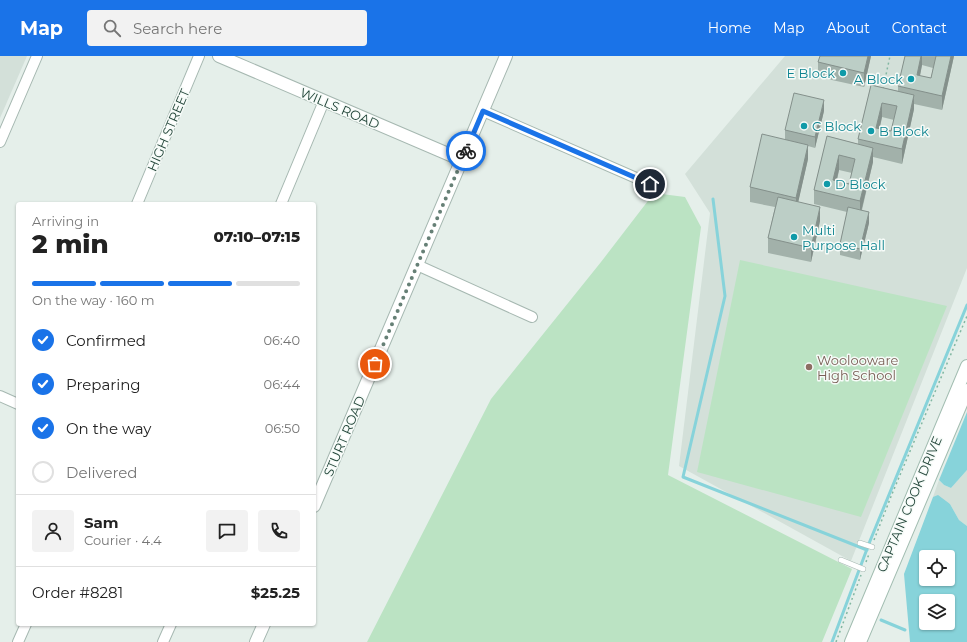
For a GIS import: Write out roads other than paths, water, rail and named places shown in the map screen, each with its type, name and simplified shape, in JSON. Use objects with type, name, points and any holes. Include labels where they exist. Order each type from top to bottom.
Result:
[{"type":"street","points":[[0,142],[37,56]]},
{"type":"street","name":"HIGH STREET","points":[[138,202],[199,56]]},
{"type":"street","name":"WILLS ROAD","points":[[219,56],[462,160]]},
{"type":"street","name":"STURT ROAD","points":[[316,501],[506,56]]},
{"type":"street","points":[[282,202],[324,101]]},
{"type":"street","points":[[483,111],[650,184]]},
{"type":"street","points":[[417,265],[532,317]]},
{"type":"street","name":"CAPTAIN COOK DRIVE","points":[[851,642],[967,366]]},
{"type":"street","name":"CAPTAIN COOK DRIVE","points":[[860,642],[967,390]]},
{"type":"street","points":[[0,396],[16,403]]},
{"type":"street","points":[[18,642],[25,626]]},
{"type":"street","points":[[163,642],[170,626]]},
{"type":"street","points":[[256,642],[263,626]]},
{"type":"lane","points":[[863,544],[871,547]]},
{"type":"lane","points":[[841,560],[863,569]]},
{"type":"water","points":[[967,412],[967,470],[951,488],[944,485],[939,480]]},
{"type":"water","points":[[938,495],[950,504],[959,520],[967,526],[967,642],[910,642],[904,574],[933,497]]},
{"type":"waterway","points":[[713,199],[725,296],[683,477],[867,550]]},
{"type":"waterway","points":[[832,642],[870,541],[967,305]]},
{"type":"waterway","points":[[881,620],[905,630]]},
{"type":"place","name":"E Block","points":[[843,73]]},
{"type":"place","name":"A Block","points":[[911,79]]},
{"type":"place","name":"C Block","points":[[804,126]]},
{"type":"place","name":"B Block","points":[[871,131]]},
{"type":"place","name":"D Block","points":[[827,184]]},
{"type":"place","name":"Multi Purpose Hall","points":[[794,237]]},
{"type":"place","name":"Woolooware High School","points":[[809,367]]}]
